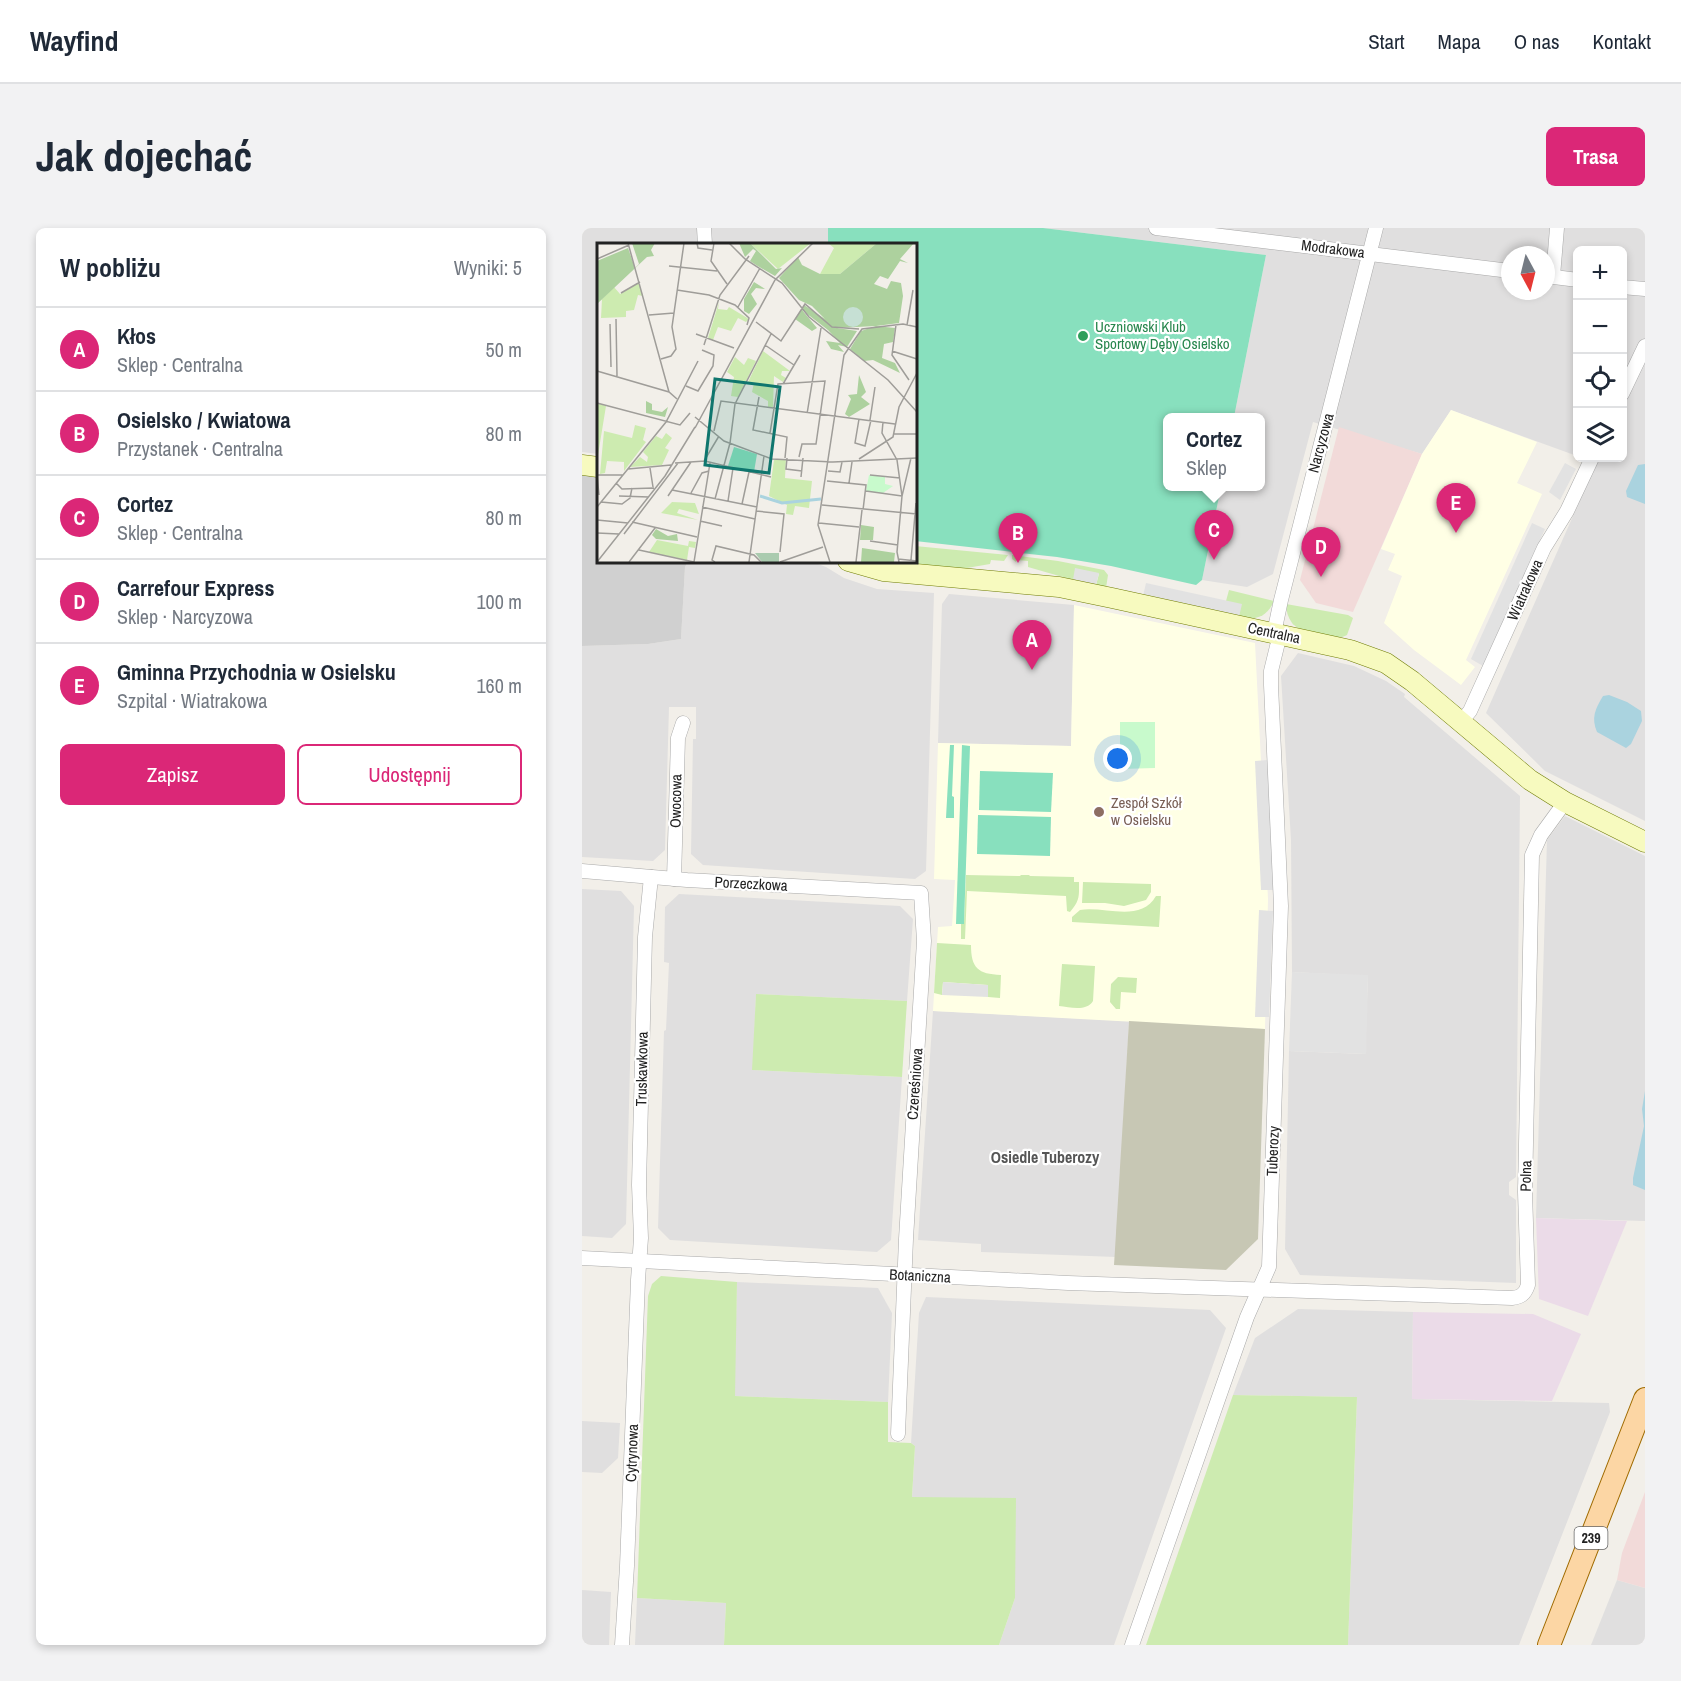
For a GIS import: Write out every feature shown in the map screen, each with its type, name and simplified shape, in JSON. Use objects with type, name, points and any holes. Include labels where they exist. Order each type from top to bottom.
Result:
[{"type":"main road","name":"239","points":[[1549,1645],[1645,1399]]},
{"type":"street","points":[[704,228],[705,243]]},
{"type":"street","name":"Narcyzowa","points":[[1277,633],[1281,600],[1376,228]]},
{"type":"street","points":[[1554,246],[1557,228]]},
{"type":"street","name":"Modrakowa","points":[[1165,229],[1501,270]]},
{"type":"street","points":[[1555,277],[1573,279]]},
{"type":"street","points":[[1627,287],[1645,289]]},
{"type":"street","points":[[1627,385],[1645,346]]},
{"type":"street","name":"Wiatrakowa","points":[[1460,723],[1470,711],[1544,548],[1567,510],[1590,462]]},
{"type":"street","points":[[582,465],[597,467]]},
{"type":"street","name":"Centralna","points":[[852,562],[883,571],[1059,587],[1350,650],[1386,663],[1412,681],[1530,780],[1565,802],[1645,842]]},
{"type":"street","name":"Tuberozy","points":[[1132,1645],[1244,1323],[1269,1267],[1281,895],[1271,685],[1277,633]]},
{"type":"street","name":"Owocowa","points":[[674,879],[678,738],[683,723]]},
{"type":"street","name":"Polna","points":[[1259,1291],[1512,1298],[1524,1294],[1528,1279],[1525,1192],[1532,855],[1541,835],[1565,802]]},
{"type":"street","name":"Porzeczkowa","points":[[582,871],[674,879],[921,893]]},
{"type":"street","name":"Truskawkowa","points":[[639,1261],[645,937],[651,877]]},
{"type":"street","name":"Czereśniowa","points":[[898,1434],[924,941],[921,893]]},
{"type":"street","name":"Botaniczna","points":[[582,1258],[1259,1291]]},
{"type":"street","name":"Cytrynowa","points":[[622,1645],[639,1261]]},
{"type":"shaded area","points":[[582,228],[828,228],[828,243],[597,243],[597,454],[582,452]]},
{"type":"shaded area","points":[[1043,228],[1645,228],[1645,821],[1545,771],[1486,713],[1596,464],[1591,462],[1627,462],[1627,246],[1573,246],[1573,455],[1451,410],[1422,454],[1313,422],[1273,574],[1247,587],[1202,580],[1220,491],[1265,491],[1265,413],[1235,413],[1266,255]]},
{"type":"shaded area","points":[[1451,410],[1537,442],[1517,483],[1542,494],[1466,660],[1475,667],[1461,685],[1414,650],[1384,623],[1402,576],[1388,570],[1395,554],[1381,549],[1422,454]]},
{"type":"shaded area","points":[[1339,427],[1422,454],[1353,612],[1316,603],[1300,580]]},
{"type":"shaded area","points":[[1565,463],[1576,469],[1560,500],[1549,492]]},
{"type":"shaded area","points":[[582,473],[597,476],[597,562],[688,562],[685,567],[681,639],[648,644],[582,646]]},
{"type":"shaded area","points":[[1532,523],[1545,529],[1483,666],[1471,659]]},
{"type":"shaded area","points":[[688,562],[813,562],[844,578],[877,589],[934,593],[926,871],[915,879],[703,865],[691,854],[693,739],[696,739],[696,707],[669,707],[665,850],[653,861],[582,857],[582,646],[648,644],[681,639],[685,567]]},
{"type":"shaded area","points":[[1075,568],[1099,573],[1096,585],[1073,580]]},
{"type":"shaded area","points":[[1146,583],[1242,604],[1239,617],[1143,596]]},
{"type":"shaded area","points":[[949,594],[1074,605],[1071,746],[938,743],[942,604]]},
{"type":"shaded area","name":"Zespół Szkół w Osielsku","points":[[1074,605],[1255,643],[1268,899],[1265,1029],[933,1011],[938,927],[952,926],[955,880],[934,879],[938,743],[1071,746]]},
{"type":"shaded area","points":[[1298,653],[1354,666],[1386,681],[1405,694],[1404,697],[1520,796],[1516,1177],[1509,1182],[1509,1195],[1516,1200],[1516,1283],[1300,1275],[1285,1249],[1289,1051],[1365,1054],[1368,976],[1292,972],[1291,840],[1281,676]]},
{"type":"shaded area","points":[[1268,760],[1274,890],[1261,890],[1255,761]]},
{"type":"shaded area","points":[[1565,816],[1645,856],[1645,1221],[1536,1218],[1547,840]]},
{"type":"shaded area","points":[[582,889],[621,891],[634,906],[626,1224],[612,1238],[582,1236]]},
{"type":"shaded area","points":[[679,894],[900,906],[913,919],[907,1001],[756,994],[753,1070],[902,1077],[891,1240],[877,1252],[670,1240],[658,1228],[664,1031],[666,1030],[669,963],[664,962],[665,907]]},
{"type":"shaded area","points":[[1259,910],[1273,911],[1269,1017],[1255,1017]]},
{"type":"shaded area","points":[[1292,972],[1368,975],[1366,1054],[1289,1051]]},
{"type":"shaded area","points":[[943,982],[988,985],[988,997],[942,995]]},
{"type":"shaded area","points":[[933,1011],[1129,1021],[1116,1257],[981,1252],[981,1244],[918,1240]]},
{"type":"shaded area","points":[[1129,1021],[1265,1029],[1258,1239],[1226,1270],[1114,1265]]},
{"type":"shaded area","points":[[1536,1218],[1627,1221],[1588,1316],[1539,1299]]},
{"type":"shaded area","points":[[737,1282],[878,1288],[892,1313],[888,1402],[734,1396]]},
{"type":"shaded area","points":[[926,1297],[1210,1310],[1226,1328],[1114,1645],[999,1645],[1015,1598],[912,1498],[915,1446],[911,1443],[919,1313]]},
{"type":"shaded area","points":[[1298,1309],[1413,1312],[1412,1399],[1609,1403],[1610,1412],[1519,1645],[1348,1645],[1357,1397],[1233,1395],[1255,1338]]},
{"type":"shaded area","points":[[1413,1312],[1533,1314],[1581,1334],[1552,1401],[1412,1399]]},
{"type":"shaded area","points":[[582,1421],[620,1423],[618,1458],[602,1473],[582,1472]]},
{"type":"shaded area","points":[[1645,1492],[1645,1588],[1617,1580],[1622,1553]]},
{"type":"shaded area","points":[[1617,1580],[1645,1588],[1645,1645],[1591,1645]]},
{"type":"shaded area","points":[[582,1590],[611,1592],[609,1645],[582,1645]]},
{"type":"shaded area","points":[[637,1598],[726,1603],[724,1645],[635,1645]]},
{"type":"green space","name":"Uczniowski Klub Sportowy Dęby Osielsko","points":[[828,228],[1043,228],[1266,255],[1235,413],[1163,413],[1163,491],[1220,491],[1202,580],[1196,585],[1111,566],[1057,557],[916,541],[916,243],[828,243]]},
{"type":"green space","points":[[916,546],[1008,555],[1004,561],[991,560],[990,564],[961,569],[889,562],[916,562]]},
{"type":"green space","points":[[1012,555],[1104,570],[1108,575],[1106,588],[1096,585],[1099,574],[1073,580],[1028,567],[1028,561],[1017,560],[1016,562],[1012,559]]},
{"type":"green space","points":[[1229,590],[1274,601],[1268,611],[1256,618],[1239,617],[1226,601]]},
{"type":"green space","points":[[1286,604],[1348,615],[1353,618],[1347,635],[1335,637],[1319,635],[1296,627],[1288,614]]},
{"type":"green space","points":[[1120,722],[1155,722],[1155,768],[1120,769]]},
{"type":"green space","points":[[950,745],[954,745],[952,796],[954,797],[954,818],[946,818]]},
{"type":"green space","points":[[962,745],[970,746],[964,924],[956,924]]},
{"type":"green space","points":[[980,771],[1053,773],[1051,812],[979,810]]},
{"type":"green space","points":[[978,815],[1051,817],[1050,856],[977,854]]},
{"type":"green space","points":[[966,875],[1074,877],[1074,882],[1079,882],[1078,898],[1070,912],[1067,911],[1066,896],[967,891],[965,939],[961,939],[961,924],[964,924]]},
{"type":"green space","points":[[1083,882],[1151,884],[1151,892],[1146,900],[1124,906],[1082,903]]},
{"type":"green space","points":[[1156,896],[1161,896],[1159,927],[1072,922],[1072,917],[1080,910],[1132,911],[1149,904]]},
{"type":"green space","points":[[937,943],[971,945],[972,959],[977,968],[987,973],[1001,975],[1000,998],[988,997],[988,985],[943,982],[942,995],[934,993]]},
{"type":"green space","points":[[1062,964],[1095,966],[1093,1001],[1086,1007],[1059,1006]]},
{"type":"green space","points":[[1118,977],[1137,978],[1136,993],[1121,992],[1120,1009],[1116,1009],[1110,1002],[1111,984]]},
{"type":"green space","points":[[756,994],[907,1001],[902,1077],[752,1070]]},
{"type":"green space","points":[[661,1276],[737,1282],[735,1396],[888,1402],[888,1442],[911,1443],[915,1446],[912,1497],[1016,1498],[1015,1598],[999,1645],[724,1645],[726,1603],[637,1598],[648,1296],[652,1284]]},
{"type":"green space","points":[[1233,1395],[1357,1397],[1348,1645],[1146,1645]]},
{"type":"water","points":[[1645,464],[1645,504],[1627,497],[1626,491],[1638,465]]},
{"type":"water","points":[[1609,695],[1641,711],[1642,721],[1631,744],[1626,748],[1597,732],[1595,727],[1594,718],[1598,705],[1603,696]]},
{"type":"water","points":[[1645,1091],[1645,1190],[1633,1185],[1633,1178],[1644,1126],[1642,1109]]},
{"type":"place","name":"Uczniowski Klub Sportowy Dęby Osielsko","points":[[1083,336]]},
{"type":"place","name":"Gminna Przychodnia w Osielsku","points":[[1456,533]]},
{"type":"place","name":"Cortez","points":[[1214,560]]},
{"type":"place","name":"Osielsko / Kwiatowa","points":[[1018,563]]},
{"type":"place","name":"Carrefour Express","points":[[1321,577]]},
{"type":"place","name":"Kłos","points":[[1032,670]]},
{"type":"place","name":"Zespół Szkół w Osielsku","points":[[1099,812]]},
{"type":"district","name":"Osiedle Tuberozy","points":[[1045,1157]]}]
